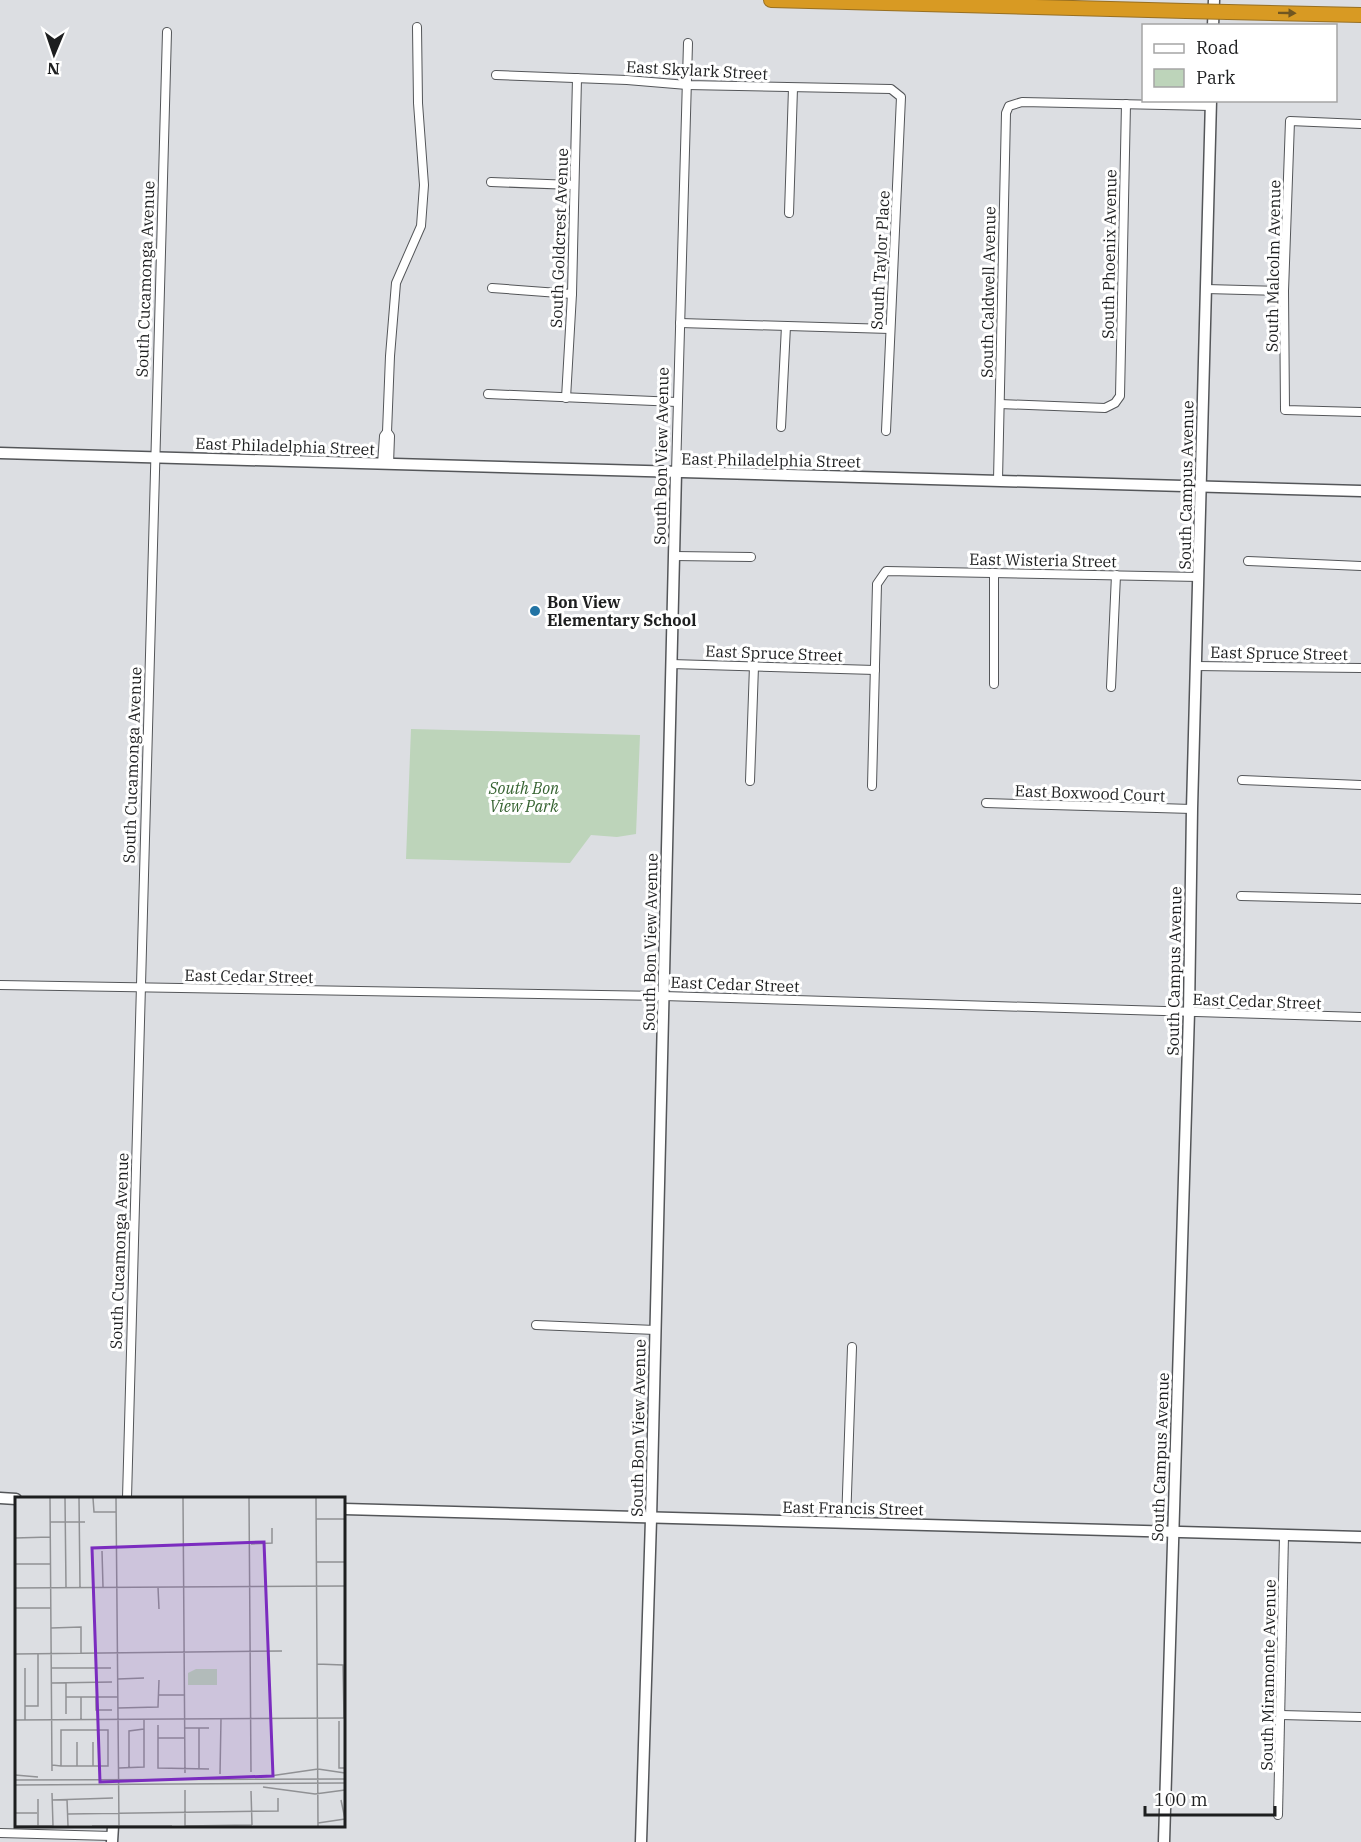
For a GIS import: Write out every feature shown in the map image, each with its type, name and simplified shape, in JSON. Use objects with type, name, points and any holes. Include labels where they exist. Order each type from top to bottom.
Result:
[{"type":"highway","points":[[771,0],[1361,15]]},
{"type":"street","points":[[1213,24],[1214,0]]},
{"type":"street","points":[[386,464],[390,436],[387,432],[390,356],[396,284],[421,226],[424,195],[418,103],[417,27]]},
{"type":"street","name":"South Cucamonga Avenue","points":[[127,1497],[167,32]]},
{"type":"street","name":"South Bon View Avenue","points":[[641,1842],[688,43]]},
{"type":"street","name":"East Skylark Street","points":[[496,75],[627,80],[655,84],[891,89],[897,92]]},
{"type":"street","name":"South Goldcrest Avenue","points":[[566,398],[572,294],[577,78]]},
{"type":"street","points":[[789,213],[793,88]]},
{"type":"street","name":"South Taylor Place","points":[[886,432],[901,97],[897,92]]},
{"type":"street","name":"South Caldwell Avenue","points":[[998,480],[1006,113],[1009,106],[1022,102],[1126,104]]},
{"type":"street","points":[[1126,104],[1211,103]]},
{"type":"street","name":"South Campus Avenue","points":[[1164,1842],[1189,1012],[1192,809],[1211,103]]},
{"type":"street","name":"South Phoenix Avenue","points":[[1000,404],[1105,408],[1115,403],[1120,396],[1126,104]]},
{"type":"street","name":"South Malcolm Avenue","points":[[1361,124],[1290,121],[1284,291],[1284,410],[1361,412]]},
{"type":"street","points":[[491,182],[573,184]]},
{"type":"street","points":[[492,288],[572,294]]},
{"type":"street","points":[[1206,289],[1284,291]]},
{"type":"street","points":[[680,323],[890,328]]},
{"type":"street","points":[[781,427],[786,326]]},
{"type":"street","points":[[488,394],[677,402]]},
{"type":"street","name":"East Philadelphia Street","points":[[0,453],[1361,491]]},
{"type":"street","points":[[674,556],[751,557]]},
{"type":"street","points":[[1248,561],[1361,566]]},
{"type":"street","name":"East Wisteria Street","points":[[875,670],[877,584],[886,571],[1199,577]]},
{"type":"street","points":[[994,573],[994,684]]},
{"type":"street","points":[[1111,687],[1116,575]]},
{"type":"street","name":"East Spruce Street","points":[[672,664],[875,670]]},
{"type":"street","points":[[750,781],[754,666]]},
{"type":"street","name":"East Spruce Street","points":[[1197,666],[1361,668]]},
{"type":"street","points":[[872,786],[875,670]]},
{"type":"street","points":[[1242,780],[1361,785]]},
{"type":"street","name":"East Boxwood Court","points":[[986,803],[1192,809]]},
{"type":"street","points":[[1241,896],[1361,898]]},
{"type":"street","name":"East Cedar Street","points":[[0,985],[663,996],[1361,1017]]},
{"type":"street","points":[[536,1325],[655,1330]]},
{"type":"street","points":[[846,1522],[852,1347]]},
{"type":"street","points":[[0,1498],[15,1499]]},
{"type":"street","name":"East Francis Street","points":[[345,1509],[1361,1537]]},
{"type":"street","name":"South Miramonte Avenue","points":[[1278,1815],[1284,1535]]},
{"type":"street","points":[[1281,1715],[1361,1717]]},
{"type":"street","points":[[0,1833],[112,1835]]},
{"type":"green space","name":"South Bon View Park","points":[[411,729],[640,735],[636,834],[617,837],[591,835],[570,863],[406,859]]},
{"type":"place","name":"Bon View Elementary School","points":[[535,611]]}]
